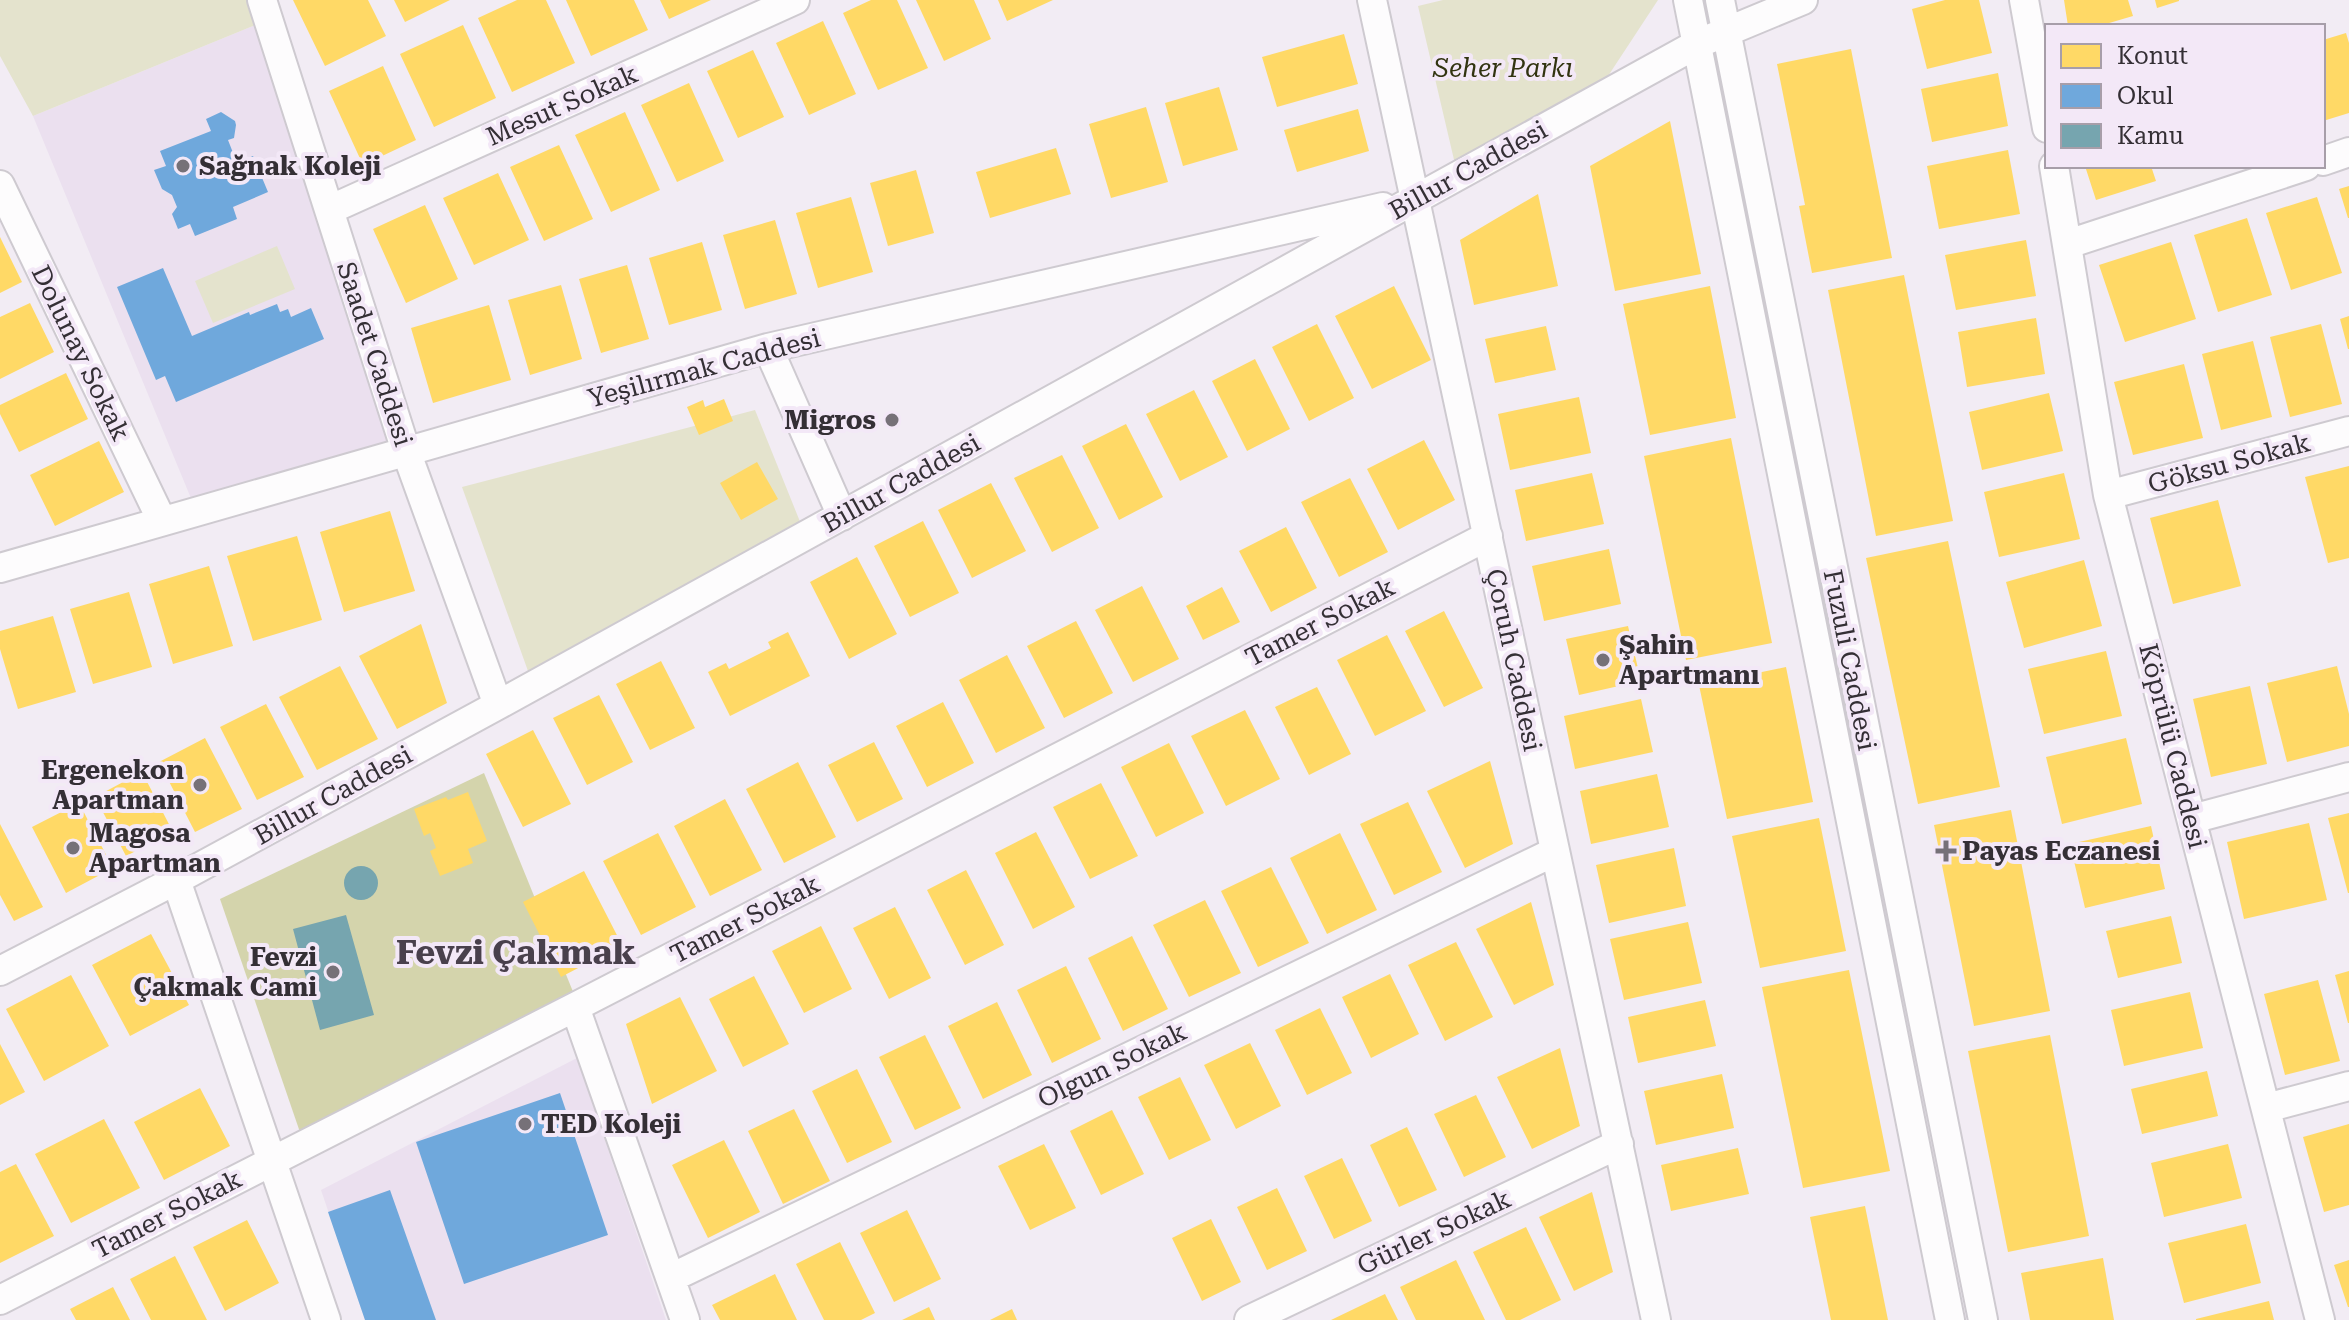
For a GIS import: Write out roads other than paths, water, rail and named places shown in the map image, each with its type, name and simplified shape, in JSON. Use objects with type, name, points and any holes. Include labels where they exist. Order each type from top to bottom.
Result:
[{"type":"street","name":"Saadet Caddesi","points":[[262,0],[406,451],[498,705]]},
{"type":"street","name":"Mesut Sokak","points":[[329,210],[795,0]]},
{"type":"street","name":"Çoruh Caddesi","points":[[1372,0],[1656,1320]]},
{"type":"street","name":"Fuzuli Caddesi","points":[[1688,0],[1950,1320]]},
{"type":"street","name":"Fuzuli Caddesi","points":[[1720,0],[1983,1320]]},
{"type":"street","name":"Billur Caddesi","points":[[0,971],[176,880],[498,705],[1697,44],[1803,0]]},
{"type":"street","points":[[2024,0],[2045,117]]},
{"type":"street","points":[[2325,160],[2349,152]]},
{"type":"street","name":"Köprülü Caddesi","points":[[2054,168],[2108,495],[2320,1320]]},
{"type":"street","points":[[2068,244],[2300,168]]},
{"type":"street","name":"Dolunay Sokak","points":[[0,185],[162,521]]},
{"type":"street","name":"Yeşilırmak Caddesi","points":[[0,568],[768,348],[1415,199]]},
{"type":"street","points":[[768,348],[842,516]]},
{"type":"street","name":"Göksu Sokak","points":[[2108,495],[2349,431]]},
{"type":"street","name":"Tamer Sokak","points":[[0,1300],[1488,536]]},
{"type":"street","points":[[2192,819],[2349,777]]},
{"type":"street","name":"Olgun Sokak","points":[[671,1278],[1554,852]]},
{"type":"street","points":[[176,880],[326,1320]]},
{"type":"street","points":[[575,1007],[685,1320]]},
{"type":"street","points":[[2266,1108],[2349,1086]]},
{"type":"street","name":"Gürler Sokak","points":[[1249,1320],[1619,1144]]},
{"type":"place","name":"Sağnak Koleji","points":[[183,166]]},
{"type":"place","name":"Migros","points":[[892,420]]},
{"type":"place","name":"Şahin Apartmanı","points":[[1603,660]]},
{"type":"place","name":"Ergenekon Apartman","points":[[200,785]]},
{"type":"place","name":"Magosa Apartman","points":[[73,848]]},
{"type":"place","name":"Payas Eczanesi","points":[[1946,851]]},
{"type":"place","name":"Fevzi Çakmak Cami","points":[[333,972]]},
{"type":"place","name":"TED Koleji","points":[[525,1124]]},
{"type":"district","name":"Fevzi Çakmak","points":[[516,952]]},
{"type":"park label","name":"Seher Parkı","points":[[1503,68]]}]
